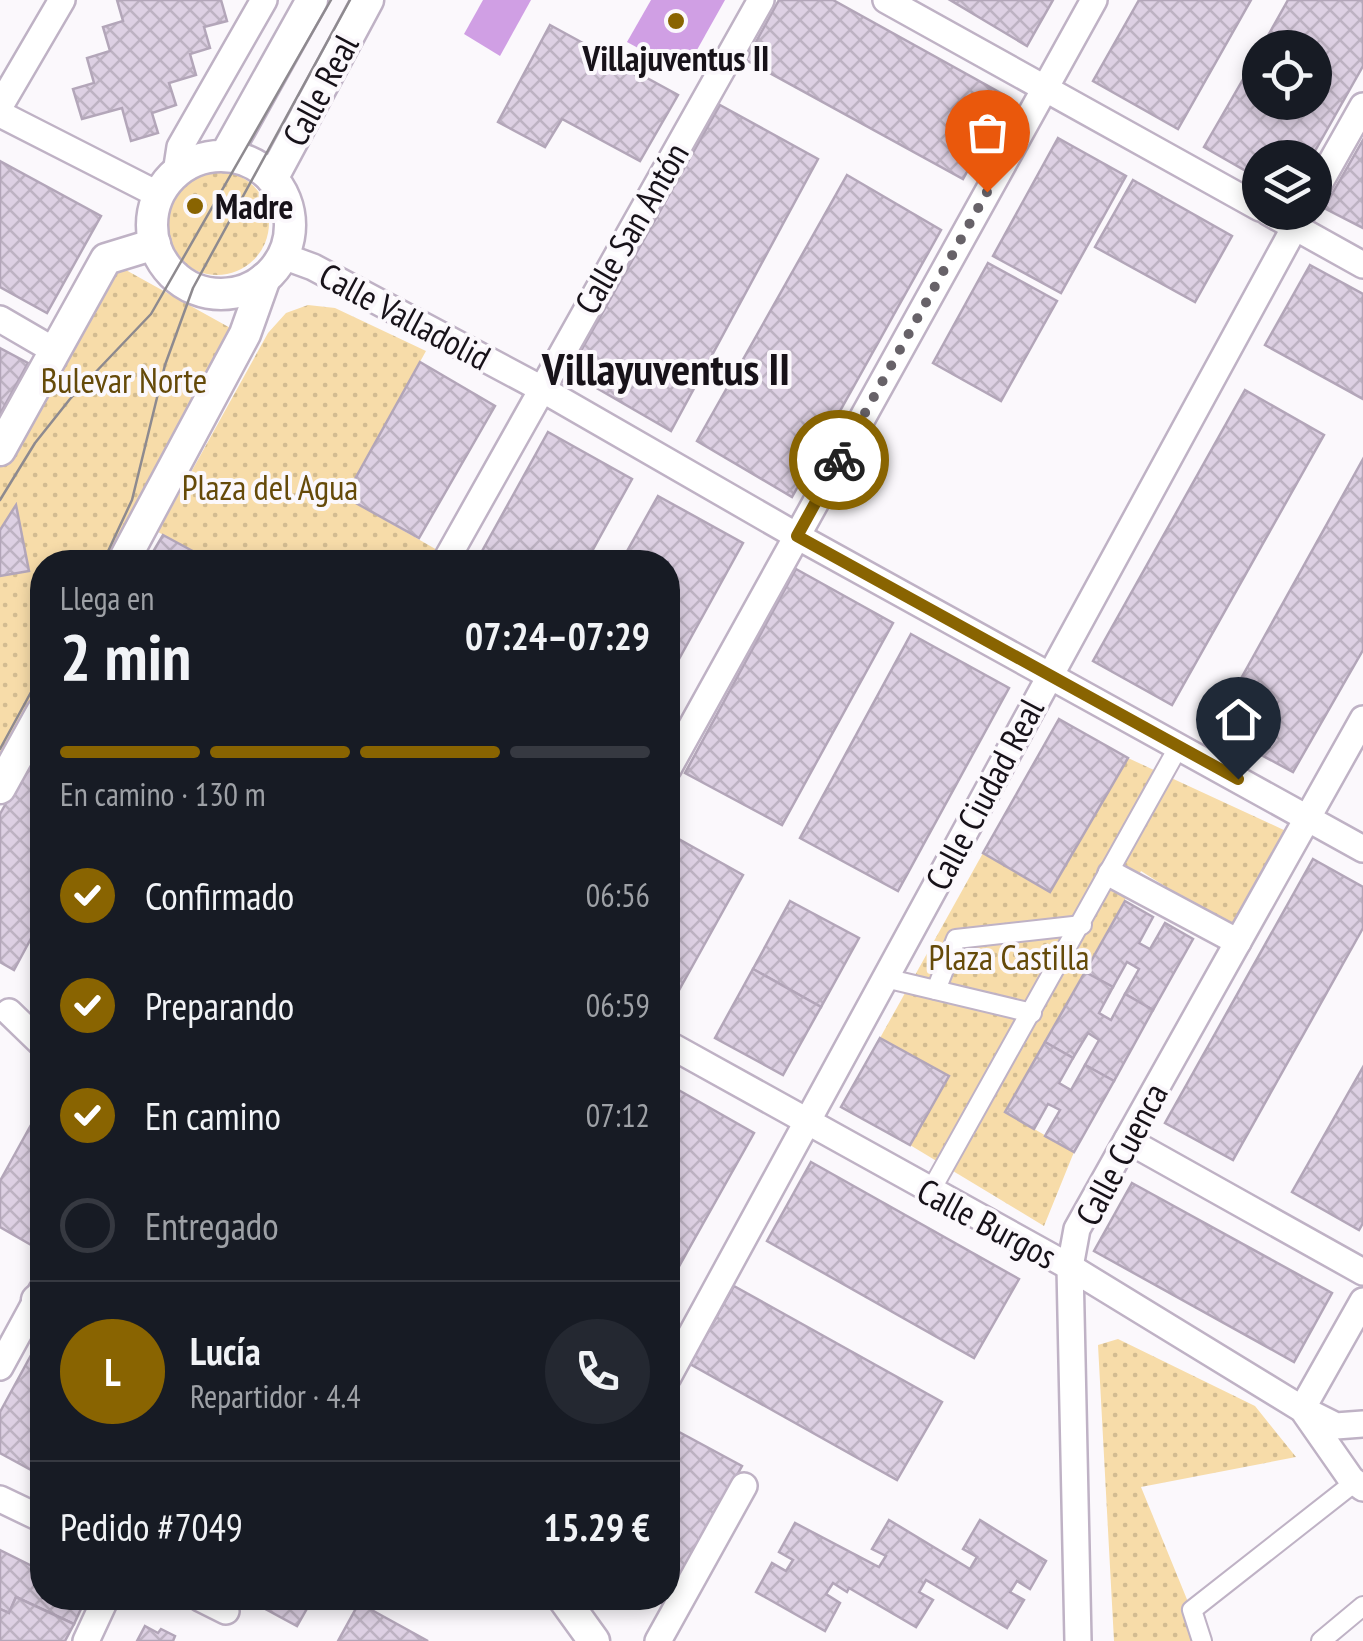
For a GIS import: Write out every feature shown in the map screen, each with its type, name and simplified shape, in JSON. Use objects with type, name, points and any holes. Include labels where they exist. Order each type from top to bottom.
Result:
[{"type":"street","points":[[0,106],[62,0]]},
{"type":"street","points":[[264,0],[180,147],[168,184],[154,210],[155,244],[174,276],[193,288],[230,293],[274,267]]},
{"type":"street","name":"Calle Real","points":[[225,156],[312,0]]},
{"type":"street","name":"Calle Real","points":[[272,179],[368,0]]},
{"type":"street","name":"Calle San Antón","points":[[452,550],[761,0]]},
{"type":"street","points":[[886,0],[1242,198]]},
{"type":"street","points":[[680,747],[1094,0]]},
{"type":"street","points":[[1332,160],[1363,106]]},
{"type":"street","points":[[0,114],[168,184]]},
{"type":"street","points":[[129,550],[245,334],[274,267],[290,216],[272,179],[250,162],[225,156],[207,158],[168,184]]},
{"type":"street","name":"Calle Ciudad Real","points":[[680,1354],[1293,230]]},
{"type":"street","points":[[1312,230],[1363,266]]},
{"type":"street","points":[[0,450],[106,259],[155,244]]},
{"type":"street","name":"Calle Valladolid","points":[[274,267],[314,267],[540,388],[797,536],[1363,850]]},
{"type":"street","points":[[0,319],[55,351]]},
{"type":"street","name":"Calle Cuenca","points":[[1078,1641],[1070,1267],[1077,1230],[1363,719]]},
{"type":"street","points":[[0,788],[30,734]]},
{"type":"street","points":[[930,1192],[1082,926],[1179,746]]},
{"type":"street","points":[[1111,874],[1238,942]]},
{"type":"street","points":[[936,990],[956,939],[1082,926]]},
{"type":"street","points":[[884,978],[1032,1013]]},
{"type":"street","points":[[8,1012],[30,1033]]},
{"type":"street","name":"Calle Burgos","points":[[680,1051],[1070,1267],[1302,1409]]},
{"type":"street","points":[[1126,1140],[1363,1272]]},
{"type":"street","points":[[1302,1409],[1363,1301]]},
{"type":"street","points":[[0,1367],[30,1317]]},
{"type":"street","points":[[1302,1409],[1336,1426],[1363,1424]]},
{"type":"street","points":[[1202,1641],[1192,1610],[1359,1485],[1302,1409]]},
{"type":"street","points":[[680,1601],[744,1486]]},
{"type":"street","points":[[0,1500],[30,1514]]},
{"type":"street","points":[[1321,1641],[1363,1606]]},
{"type":"street","points":[[86,1641],[100,1610]]},
{"type":"street","points":[[572,1610],[594,1641]]},
{"type":"street","points":[[658,1641],[675,1610]]},
{"type":"green space","points":[[217,171],[237,175],[254,186],[265,203],[269,223],[265,243],[254,260],[237,271],[217,275],[197,271],[180,260],[169,243],[165,223],[169,203],[180,186],[197,175]]},
{"type":"green space","name":"Bulevar Norte","points":[[106,259],[234,330],[114,550],[30,550],[30,701],[0,757],[0,460]]},
{"type":"green space","name":"Plaza del Agua","points":[[308,305],[335,308],[426,351],[345,497],[437,550],[191,550],[158,532],[268,333],[286,313]]},
{"type":"green space","name":"Plaza Castilla","points":[[1128,758],[1286,831],[1232,929],[1141,871],[1005,1112],[1074,1152],[1044,1226],[910,1145],[880,1038],[983,853],[1050,892]]},
{"type":"green space","points":[[1118,1339],[1255,1406],[1296,1457],[1141,1487],[1204,1641],[1114,1641],[1098,1345]]},
{"type":"shaded area","name":"Villajuventus II","points":[[483,0],[531,0],[500,56],[464,34]]},
{"type":"shaded area","name":"Villajuventus II","points":[[651,0],[725,0],[684,73],[627,42]]},
{"type":"building","points":[[117,0],[221,0],[227,21],[204,27],[210,48],[190,54],[196,75],[169,83],[176,105],[152,113],[158,133],[131,141],[122,108],[82,119],[73,89],[94,83],[87,58],[110,51],[103,27],[123,21]]},
{"type":"building","points":[[779,0],[833,0],[1008,97],[963,179],[746,60]]},
{"type":"building","points":[[950,0],[1053,0],[1027,46]]},
{"type":"building","points":[[1139,0],[1251,0],[1178,129],[1093,81]]},
{"type":"building","points":[[1288,0],[1363,0],[1363,66],[1321,140],[1242,140],[1242,169],[1204,147],[1242,81],[1242,120],[1332,120],[1332,30],[1271,30]]},
{"type":"building","points":[[550,25],[678,95],[640,161],[562,119],[545,147],[498,122]]},
{"type":"building","points":[[720,105],[818,159],[671,431],[569,372]]},
{"type":"building","points":[[1058,138],[1126,176],[1061,293],[993,256]]},
{"type":"building","points":[[1363,140],[1363,228],[1332,212],[1332,194]]},
{"type":"building","points":[[0,161],[101,216],[47,313],[0,287]]},
{"type":"building","points":[[847,175],[941,230],[792,497],[697,441]]},
{"type":"building","points":[[1133,180],[1232,236],[1195,302],[1095,247]]},
{"type":"building","points":[[988,263],[1057,301],[1001,401],[933,363]]},
{"type":"building","points":[[1310,265],[1363,294],[1363,399],[1265,345]]},
{"type":"building","points":[[0,348],[28,363],[0,414]]},
{"type":"building","points":[[420,362],[495,406],[419,538],[345,497]]},
{"type":"building","points":[[1245,390],[1324,435],[1172,705],[1093,661]]},
{"type":"building","points":[[548,432],[632,479],[593,550],[483,550]]},
{"type":"building","points":[[1363,459],[1363,650],[1293,772],[1213,729]]},
{"type":"building","points":[[658,496],[743,543],[680,657],[680,550],[628,550]]},
{"type":"building","points":[[16,505],[29,571],[0,576],[0,530]]},
{"type":"building","points":[[163,535],[191,550],[154,550]]},
{"type":"building","points":[[796,569],[893,623],[782,825],[685,773]]},
{"type":"building","points":[[911,634],[1009,688],[898,891],[800,838]]},
{"type":"building","points":[[1059,719],[1128,758],[1050,892],[983,853]]},
{"type":"building","points":[[30,760],[30,940],[14,970],[0,962],[0,814]]},
{"type":"building","points":[[680,840],[743,875],[680,988]]},
{"type":"building","points":[[1313,859],[1363,887],[1363,928],[1233,1160],[1165,1123]]},
{"type":"building","points":[[790,901],[859,938],[821,1007],[753,969]]},
{"type":"building","points":[[1125,901],[1153,917],[1139,943],[1150,949],[1165,923],[1193,939],[1153,1010],[1125,994],[1139,969],[1127,962],[1113,987],[1085,972]]},
{"type":"building","points":[[753,969],[821,1007],[783,1075],[715,1038]]},
{"type":"building","points":[[1085,972],[1113,987],[1099,1013],[1111,1020],[1125,994],[1153,1010],[1114,1081],[1085,1065],[1099,1040],[1088,1033],[1073,1058],[1045,1042]]},
{"type":"building","points":[[880,1038],[949,1076],[910,1145],[841,1107]]},
{"type":"building","points":[[1045,1042],[1073,1058],[1059,1083],[1071,1090],[1085,1065],[1114,1081],[1074,1152],[1045,1136],[1060,1110],[1048,1104],[1034,1129],[1005,1112]]},
{"type":"building","points":[[1363,1067],[1363,1223],[1359,1230],[1292,1192]]},
{"type":"building","points":[[680,1091],[754,1133],[680,1265]]},
{"type":"building","points":[[30,1127],[30,1244],[0,1227],[0,1181]]},
{"type":"building","points":[[811,1162],[1019,1279],[974,1358],[767,1241]]},
{"type":"building","points":[[1132,1183],[1332,1293],[1294,1362],[1094,1251]]},
{"type":"building","points":[[734,1286],[942,1402],[897,1480],[690,1364]]},
{"type":"building","points":[[30,1357],[30,1469],[0,1453],[0,1412]]},
{"type":"building","points":[[680,1432],[742,1466],[680,1578]]},
{"type":"building","points":[[889,1520],[970,1569],[977,1557],[963,1549],[980,1520],[1046,1561],[1030,1589],[1017,1581],[1010,1592],[1024,1600],[1007,1628],[926,1580],[919,1592],[933,1600],[916,1627],[849,1588],[847,1592],[833,1583],[826,1594],[840,1603],[825,1631],[756,1592],[772,1563],[786,1571],[793,1560],[779,1552],[795,1523],[879,1567],[886,1556],[872,1549]]},
{"type":"building","points":[[0,1550],[30,1565],[30,1604],[16,1597],[9,1613],[0,1609]]},
{"type":"building","points":[[16,1597],[30,1604],[30,1610],[44,1610],[74,1624],[65,1641],[0,1641],[0,1609],[9,1613]]},
{"type":"building","points":[[44,1610],[80,1610],[74,1624]]},
{"type":"building","points":[[267,1610],[306,1610],[297,1626]]},
{"type":"building","points":[[355,1610],[372,1610],[428,1641],[338,1641]]},
{"type":"building","points":[[145,1626],[175,1636],[173,1641],[137,1641]]},
{"type":"tram line","points":[[0,500],[35,443],[70,399],[151,314],[331,0]]},
{"type":"tram line","points":[[109,550],[132,500],[165,365],[193,288],[350,0]]},
{"type":"tram line","points":[[0,749],[30,694]]},
{"type":"way so far","points":[[839,460],[987,192]]},
{"type":"place","name":"Villajuventus II","points":[[676,21]]},
{"type":"place","name":"Madre","points":[[195,206]]},
{"type":"district","name":"Villayuventus II","points":[[666,368]]},
{"type":"route","points":[[839,460],[797,536],[1238,779]]}]
